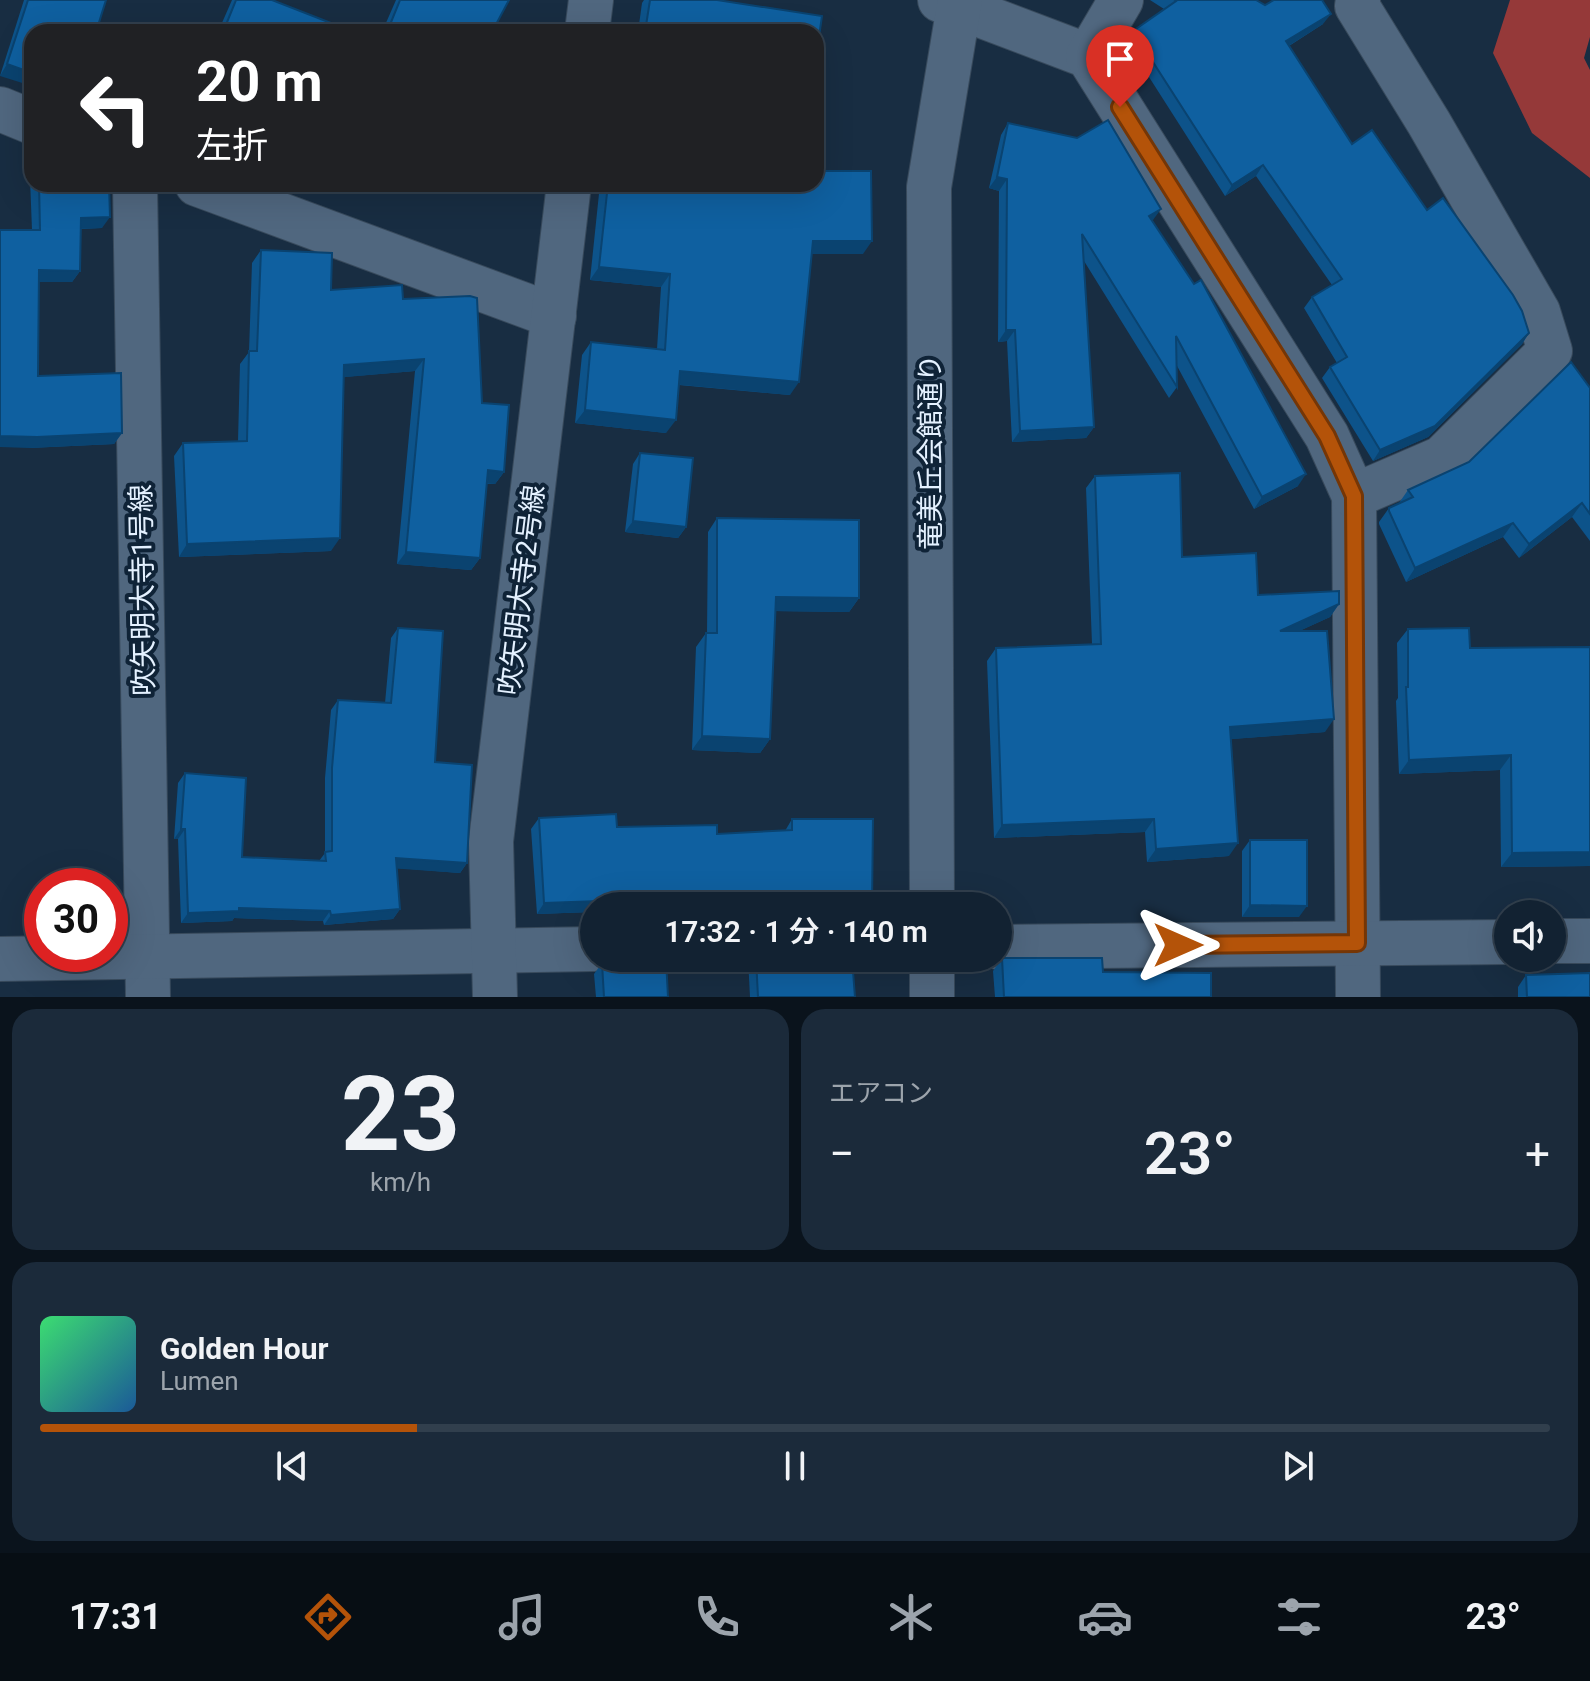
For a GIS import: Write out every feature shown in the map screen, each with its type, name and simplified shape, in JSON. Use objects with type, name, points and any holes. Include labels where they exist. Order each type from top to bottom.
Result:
[{"type":"street","points":[[588,24],[591,0]]},
{"type":"street","points":[[1088,56],[1121,0]]},
{"type":"street","points":[[1354,496],[1442,458],[1550,351],[1538,312],[1429,123],[1357,6],[1358,0]]},
{"type":"street","points":[[953,2],[1088,56],[1327,436],[1354,496],[1358,997]]},
{"type":"street","name":"竜美丘会館通り","points":[[932,892],[929,187],[953,2]]},
{"type":"street","points":[[0,109],[24,119]]},
{"type":"street","name":"吹矢明大寺1号線","points":[[135,192],[148,977]]},
{"type":"street","points":[[219,192],[554,316]]},
{"type":"street","name":"吹矢明大寺2号線","points":[[495,997],[491,841],[568,192]]},
{"type":"street","points":[[1566,941],[1590,941]]},
{"type":"street","points":[[1012,947],[1494,942]]},
{"type":"street","points":[[0,959],[148,977],[495,949],[580,949]]},
{"type":"street","points":[[932,972],[932,997]]},
{"type":"shaded area","points":[[1510,0],[1590,0],[1590,37],[1584,58],[1590,70],[1590,178],[1532,133],[1493,53]]},
{"type":"building","points":[[28,0],[106,0],[98,24],[24,24],[24,70],[7,64]]},
{"type":"building","points":[[236,0],[272,0],[334,24],[226,24]]},
{"type":"building","points":[[400,0],[509,0],[496,24],[390,24]]},
{"type":"building","points":[[650,0],[717,0],[822,16],[821,24],[646,24]]},
{"type":"building","points":[[1175,0],[1256,0],[1265,5],[1274,0],[1322,0],[1331,14],[1286,41],[1352,144],[1372,130],[1427,210],[1443,198],[1513,295],[1529,333],[1435,426],[1380,450],[1330,367],[1347,357],[1312,297],[1342,279],[1263,165],[1232,185],[1133,31]]},
{"type":"building","points":[[1108,120],[1161,209],[1149,216],[1194,284],[1201,280],[1306,474],[1262,497],[1176,336],[1177,387],[1082,234],[1094,427],[1020,431],[1015,330],[1006,330],[1007,179],[997,177],[1008,123],[1077,138]]},
{"type":"building","points":[[824,171],[871,171],[872,241],[813,241],[799,382],[680,371],[676,420],[585,410],[591,342],[665,350],[670,274],[599,267],[607,192],[824,192]]},
{"type":"building","points":[[39,192],[109,192],[110,217],[81,218],[80,271],[39,270],[38,376],[121,373],[122,433],[0,436],[0,230],[40,230]]},
{"type":"building","points":[[261,250],[332,253],[331,290],[402,285],[403,299],[477,298],[482,403],[509,405],[504,472],[488,470],[480,558],[406,552],[424,359],[344,365],[340,538],[187,544],[183,443],[247,441],[249,351],[257,351]]},
{"type":"building","points":[[1571,362],[1590,388],[1590,514],[1582,503],[1529,544],[1513,523],[1415,568],[1389,508],[1413,497],[1408,490],[1469,462]]},
{"type":"building","points":[[640,453],[693,458],[686,527],[633,521]]},
{"type":"building","points":[[1180,473],[1182,557],[1256,553],[1258,595],[1339,591],[1339,604],[1280,631],[1327,631],[1334,719],[1230,727],[1238,843],[1156,849],[1154,819],[1002,825],[996,648],[1101,644],[1095,476]]},
{"type":"building","points":[[717,518],[859,520],[859,598],[776,597],[770,739],[702,736],[706,633],[717,633]]},
{"type":"building","points":[[398,628],[443,631],[435,762],[472,765],[467,863],[396,858],[400,909],[331,915],[330,911],[239,908],[239,911],[188,913],[185,829],[181,829],[185,773],[246,778],[242,857],[326,861],[325,852],[332,851],[332,768],[338,700],[391,703]]},
{"type":"building","points":[[1469,628],[1470,648],[1590,647],[1590,852],[1512,853],[1511,755],[1409,760],[1406,687],[1408,629]]},
{"type":"building","points":[[616,814],[617,827],[717,825],[717,834],[792,830],[792,819],[873,819],[872,892],[580,892],[580,902],[544,903],[539,818]]},
{"type":"building","points":[[1250,840],[1307,840],[1307,906],[1250,905]]},
{"type":"building","points":[[1012,958],[1102,958],[1103,972],[1211,973],[1211,997],[1004,997],[1003,972],[1012,972]]},
{"type":"building","points":[[603,972],[667,972],[668,997],[604,997]]},
{"type":"building","points":[[757,972],[853,972],[855,997],[758,997]]},
{"type":"building","points":[[1590,973],[1590,997],[1527,997],[1526,975]]},
{"type":"route","points":[[1120,107],[1327,436],[1354,496],[1357,943],[1178,945]]}]
